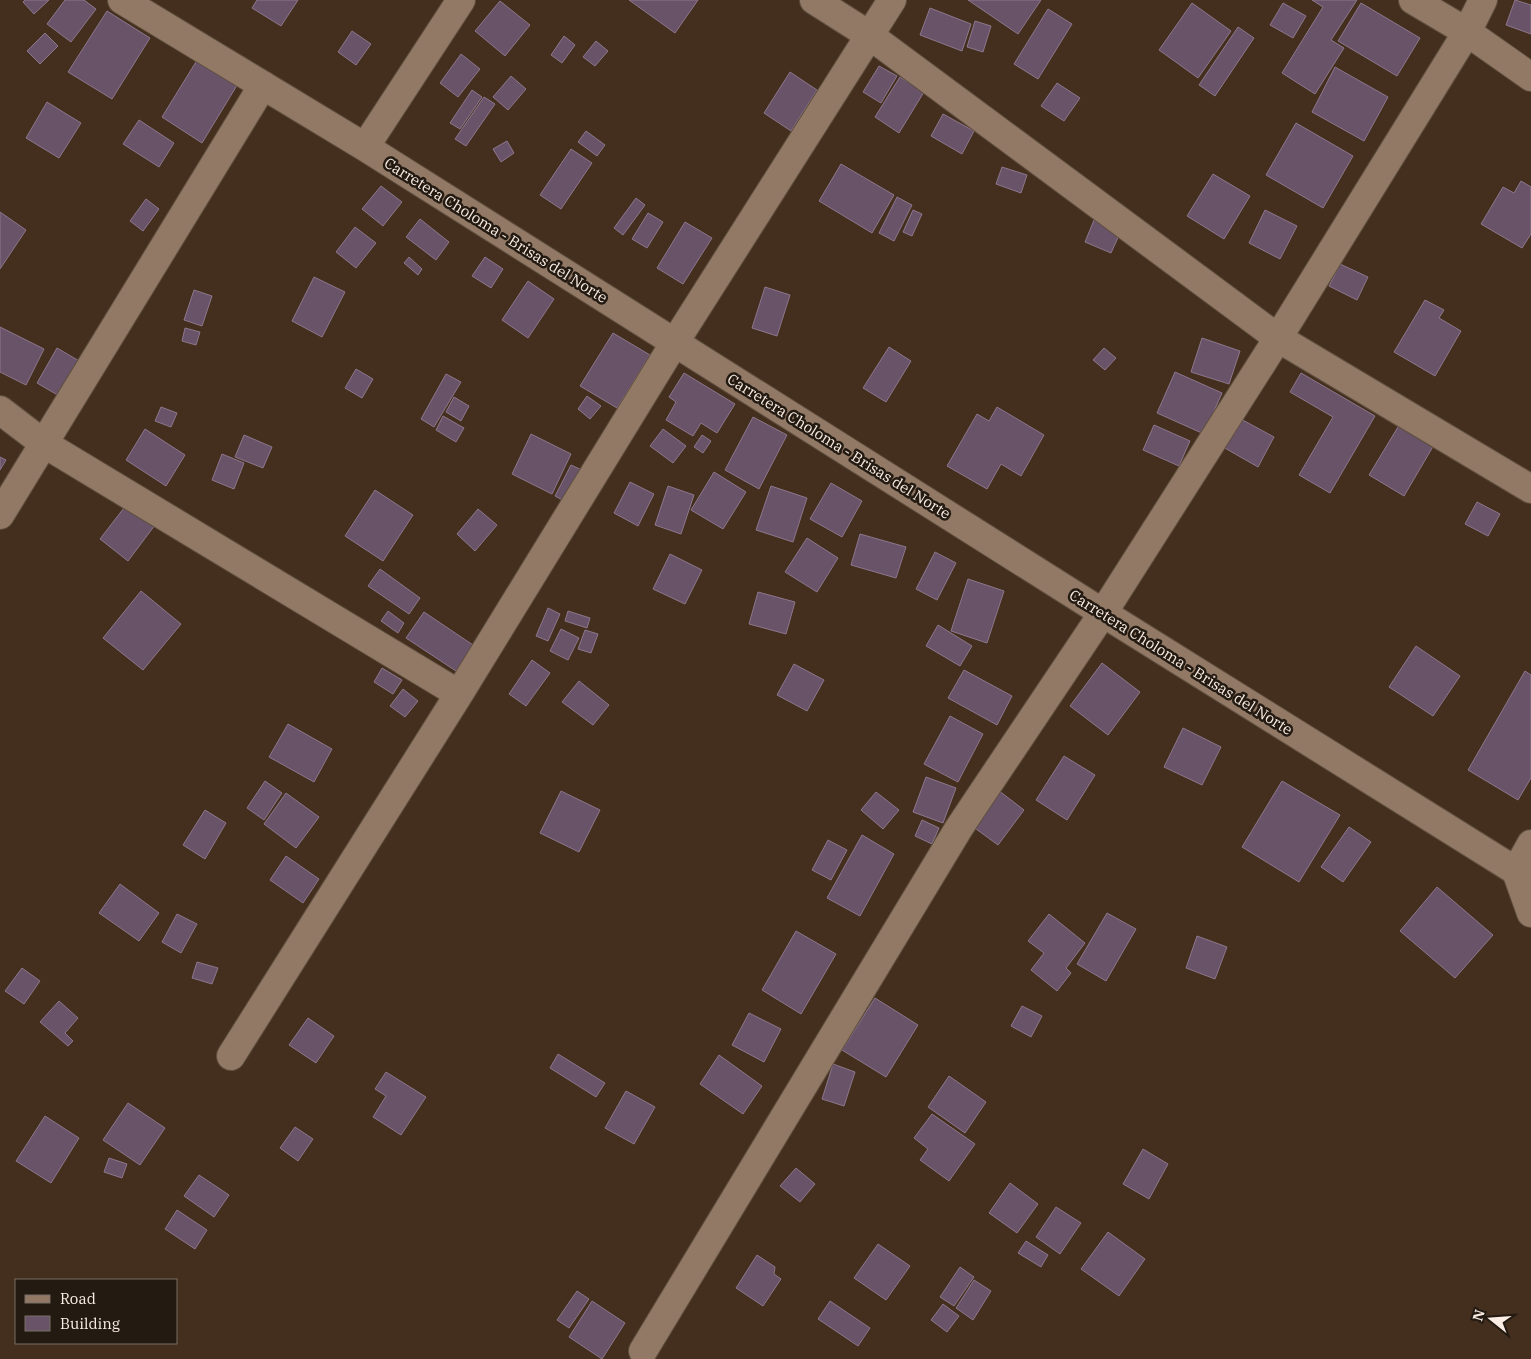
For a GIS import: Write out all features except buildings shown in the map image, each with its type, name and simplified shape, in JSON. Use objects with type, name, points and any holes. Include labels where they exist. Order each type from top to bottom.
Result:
[{"type":"street","name":"Carretera Choloma - Brisas del Norte","points":[[122,0],[365,147],[1103,613],[1516,871]]},
{"type":"street","points":[[365,147],[461,0]]},
{"type":"street","points":[[814,0],[869,35],[1278,338],[1531,489]]},
{"type":"street","points":[[231,1056],[459,694],[675,342],[892,0]]},
{"type":"street","points":[[1413,0],[1467,32],[1531,77]]},
{"type":"street","points":[[643,1351],[959,828],[1103,613],[1278,338],[1467,32],[1483,0]]},
{"type":"street","points":[[0,515],[263,85]]},
{"type":"street","points":[[0,410],[43,443],[459,694]]},
{"type":"street","points":[[1531,844],[1516,871],[1531,913]]}]
